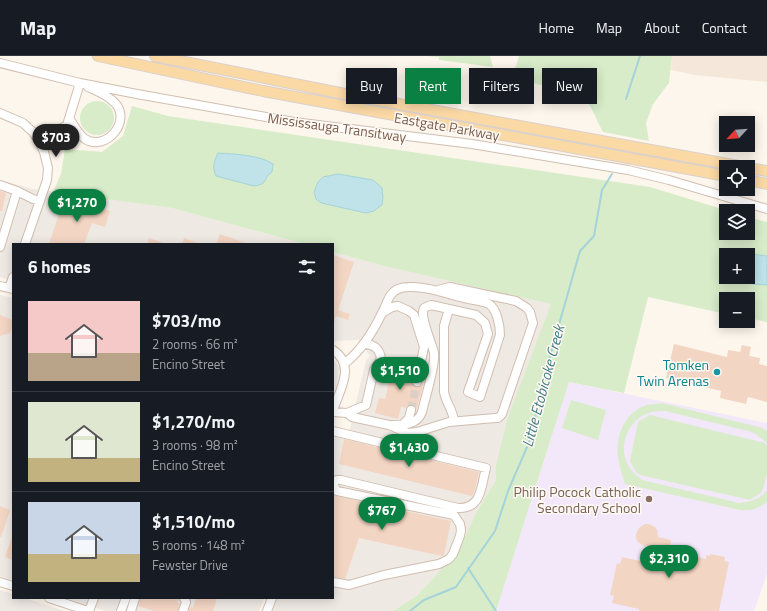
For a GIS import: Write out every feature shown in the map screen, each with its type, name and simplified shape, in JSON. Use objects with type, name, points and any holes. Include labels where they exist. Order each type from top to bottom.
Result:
[{"type":"main road","name":"Eastgate Parkway","points":[[98,56],[262,91],[719,175]]},
{"type":"main road","name":"Eastgate Parkway","points":[[155,56],[350,95],[719,162]]},
{"type":"main road","points":[[755,169],[767,171]]},
{"type":"main road","points":[[755,181],[767,184]]},
{"type":"street","name":"Mississauga Transitway","points":[[0,63],[80,83],[294,122],[472,144],[603,165],[668,180],[767,209]]},
{"type":"street","points":[[39,141],[67,125],[80,83],[110,98],[116,103],[119,108],[121,121],[119,127],[112,135],[101,141],[95,142],[82,136],[70,119]]},
{"type":"street","points":[[0,114],[23,124],[33,132],[44,152],[48,168],[47,180],[25,243]]},
{"type":"street","points":[[0,185],[40,201]]},
{"type":"street","points":[[0,246],[17,191]]},
{"type":"street","points":[[0,286],[11,288]]},
{"type":"street","points":[[334,411],[347,413],[352,417],[389,425],[400,425],[414,422],[420,417],[434,360],[434,354],[422,315],[426,306],[431,305],[476,315],[485,323],[488,334],[468,392],[480,397],[500,335],[499,325],[494,310],[486,303],[448,294],[438,290],[409,286],[395,291],[390,296],[382,314],[364,344],[344,364]]},
{"type":"street","points":[[389,425],[403,432],[412,433],[454,421],[498,418],[502,414],[533,323],[533,317],[527,308],[516,301],[450,287],[438,290]]},
{"type":"street","points":[[382,314],[392,307],[398,306],[414,315],[424,347],[418,378],[429,364],[434,354]]},
{"type":"street","points":[[449,309],[444,326],[444,392],[451,408],[454,421]]},
{"type":"street","points":[[347,413],[366,405],[374,370],[381,359],[379,351],[376,347],[364,344]]},
{"type":"street","points":[[334,351],[339,354],[346,367],[345,375],[334,408]]},
{"type":"street","points":[[400,425],[407,421],[411,410]]},
{"type":"street","points":[[334,432],[486,468],[478,499],[473,505],[466,508],[458,508],[341,480],[337,480],[334,483]]},
{"type":"street","points":[[334,486],[337,491],[454,515],[460,524],[461,530],[453,554],[439,564],[384,575],[349,585],[334,582]]},
{"type":"street","points":[[0,582],[12,586]]},
{"type":"street","points":[[52,599],[88,611],[94,599]]},
{"type":"street","points":[[121,611],[126,599]]},
{"type":"street","points":[[132,611],[135,599]]},
{"type":"street","points":[[183,611],[186,602],[184,599]]},
{"type":"street","points":[[267,611],[272,599]]},
{"type":"shaded area","points":[[672,56],[767,56],[767,82],[695,75],[671,70]]},
{"type":"shaded area","points":[[0,180],[33,189],[172,208],[300,243],[12,243],[12,281],[0,277]]},
{"type":"shaded area","points":[[334,252],[384,266],[552,304],[507,420],[496,465],[496,480],[476,513],[460,548],[418,595],[393,611],[273,611],[277,599],[334,599],[334,432],[349,433],[366,360],[370,356],[359,340],[334,341]]},
{"type":"shaded area","points":[[0,295],[12,298],[12,580],[0,576]]},
{"type":"shaded area","points":[[334,360],[339,368],[338,381],[334,393]]},
{"type":"shaded area","name":"Philip Pocock Catholic Secondary School","points":[[569,382],[767,423],[767,574],[754,611],[496,611]]},
{"type":"shaded area","points":[[0,590],[12,594],[12,599],[28,599],[65,611],[0,611]]},
{"type":"shaded area","points":[[70,599],[264,599],[259,611],[105,611]]},
{"type":"green space","points":[[426,56],[490,56],[493,67],[439,60],[439,57]]},
{"type":"green space","points":[[519,56],[672,56],[669,83],[653,104],[646,123],[649,141],[603,132],[589,104],[597,104],[597,68],[542,68],[542,85],[534,83],[534,68],[515,68]]},
{"type":"green space","points":[[100,101],[109,106],[113,111],[113,125],[109,130],[104,134],[94,135],[90,134],[81,125],[80,115],[81,111],[90,102]]},
{"type":"green space","points":[[132,106],[168,116],[650,187],[719,208],[719,240],[755,240],[755,219],[767,222],[767,322],[755,319],[755,292],[719,292],[719,312],[648,297],[624,393],[569,382],[496,611],[393,611],[418,595],[460,548],[476,513],[496,480],[496,465],[507,420],[551,304],[384,266],[334,252],[334,243],[300,243],[172,208],[53,192],[61,174],[65,149],[102,152],[123,136]]},
{"type":"green space","points":[[571,400],[606,410],[598,440],[562,428]]},
{"type":"green space","points":[[662,403],[763,428],[767,431],[767,443],[756,434],[748,431],[665,411],[652,412],[638,419],[633,424],[628,431],[626,438],[624,453],[626,461],[635,474],[642,480],[739,503],[754,500],[767,491],[767,502],[754,509],[740,510],[625,484],[619,464],[617,449],[623,426],[627,419],[639,408],[647,405]]},
{"type":"green space","points":[[650,415],[765,443],[767,447],[767,474],[762,492],[750,500],[640,475],[636,472],[630,461],[638,422]]},
{"type":"water","points":[[218,153],[247,156],[268,161],[273,164],[272,172],[267,176],[263,183],[254,186],[216,176],[214,164]]},
{"type":"water","points":[[338,174],[373,180],[382,188],[382,205],[374,211],[366,213],[321,203],[316,199],[314,192],[318,182],[323,177]]},
{"type":"water","points":[[755,254],[767,256],[767,285],[753,284],[755,284]]},
{"type":"building","points":[[0,191],[6,193],[2,211],[0,211]]},
{"type":"building","points":[[64,200],[95,210],[97,207],[110,211],[105,227],[92,223],[84,243],[49,243]]},
{"type":"building","points":[[220,234],[246,243],[216,243]]},
{"type":"building","points":[[149,238],[164,243],[147,243]]},
{"type":"building","points":[[184,238],[198,243],[182,243]]},
{"type":"building","points":[[334,255],[354,262],[338,310],[350,314],[348,320],[336,316],[334,323]]},
{"type":"building","points":[[0,315],[12,320],[12,328],[10,333],[0,336]]},
{"type":"building","name":"Tomken Twin Arenas","points":[[674,344],[727,357],[728,350],[740,352],[742,345],[751,347],[749,356],[760,358],[759,364],[767,366],[767,402],[748,397],[746,404],[720,398],[721,391],[666,378]]},
{"type":"building","points":[[395,358],[414,363],[410,380],[412,380],[412,384],[419,387],[424,383],[416,411],[415,406],[412,405],[407,406],[406,408],[401,407],[398,419],[375,413],[379,398],[385,399]]},
{"type":"building","points":[[344,439],[479,472],[474,493],[472,496],[339,464]]},
{"type":"building","points":[[334,495],[451,521],[444,555],[442,556],[359,538],[345,579],[334,577]]},
{"type":"building","points":[[0,506],[10,510],[1,537],[0,537]]},
{"type":"building","points":[[645,524],[655,527],[658,537],[671,540],[670,549],[679,550],[678,553],[706,559],[706,555],[710,556],[710,554],[725,557],[724,561],[729,562],[719,611],[639,611],[639,609],[612,603],[614,596],[610,595],[617,563],[620,564],[622,557],[649,563],[650,558],[653,558],[655,549],[642,545],[637,541],[636,537],[639,528]]},
{"type":"building","points":[[12,537],[12,560],[5,557]]},
{"type":"building","points":[[140,599],[179,599],[177,603],[180,603],[178,611],[154,611],[138,606]]},
{"type":"building","points":[[196,599],[217,599],[213,611],[189,611],[190,607],[193,608]]},
{"type":"waterway","name":"Little Etobicoke Creek","points":[[626,99],[640,56]]},
{"type":"waterway","name":"Little Etobicoke Creek","points":[[410,611],[424,600],[456,587],[495,531],[508,491],[531,438],[542,384],[580,251],[594,236],[602,190],[612,174]]},
{"type":"waterway","points":[[468,568],[496,611]]},
{"type":"tunnel","points":[[411,410],[417,382]]},
{"type":"place","name":"Tomken Twin Arenas","points":[[717,372]]},
{"type":"place","name":"Philip Pocock Catholic Secondary School","points":[[649,499]]}]
